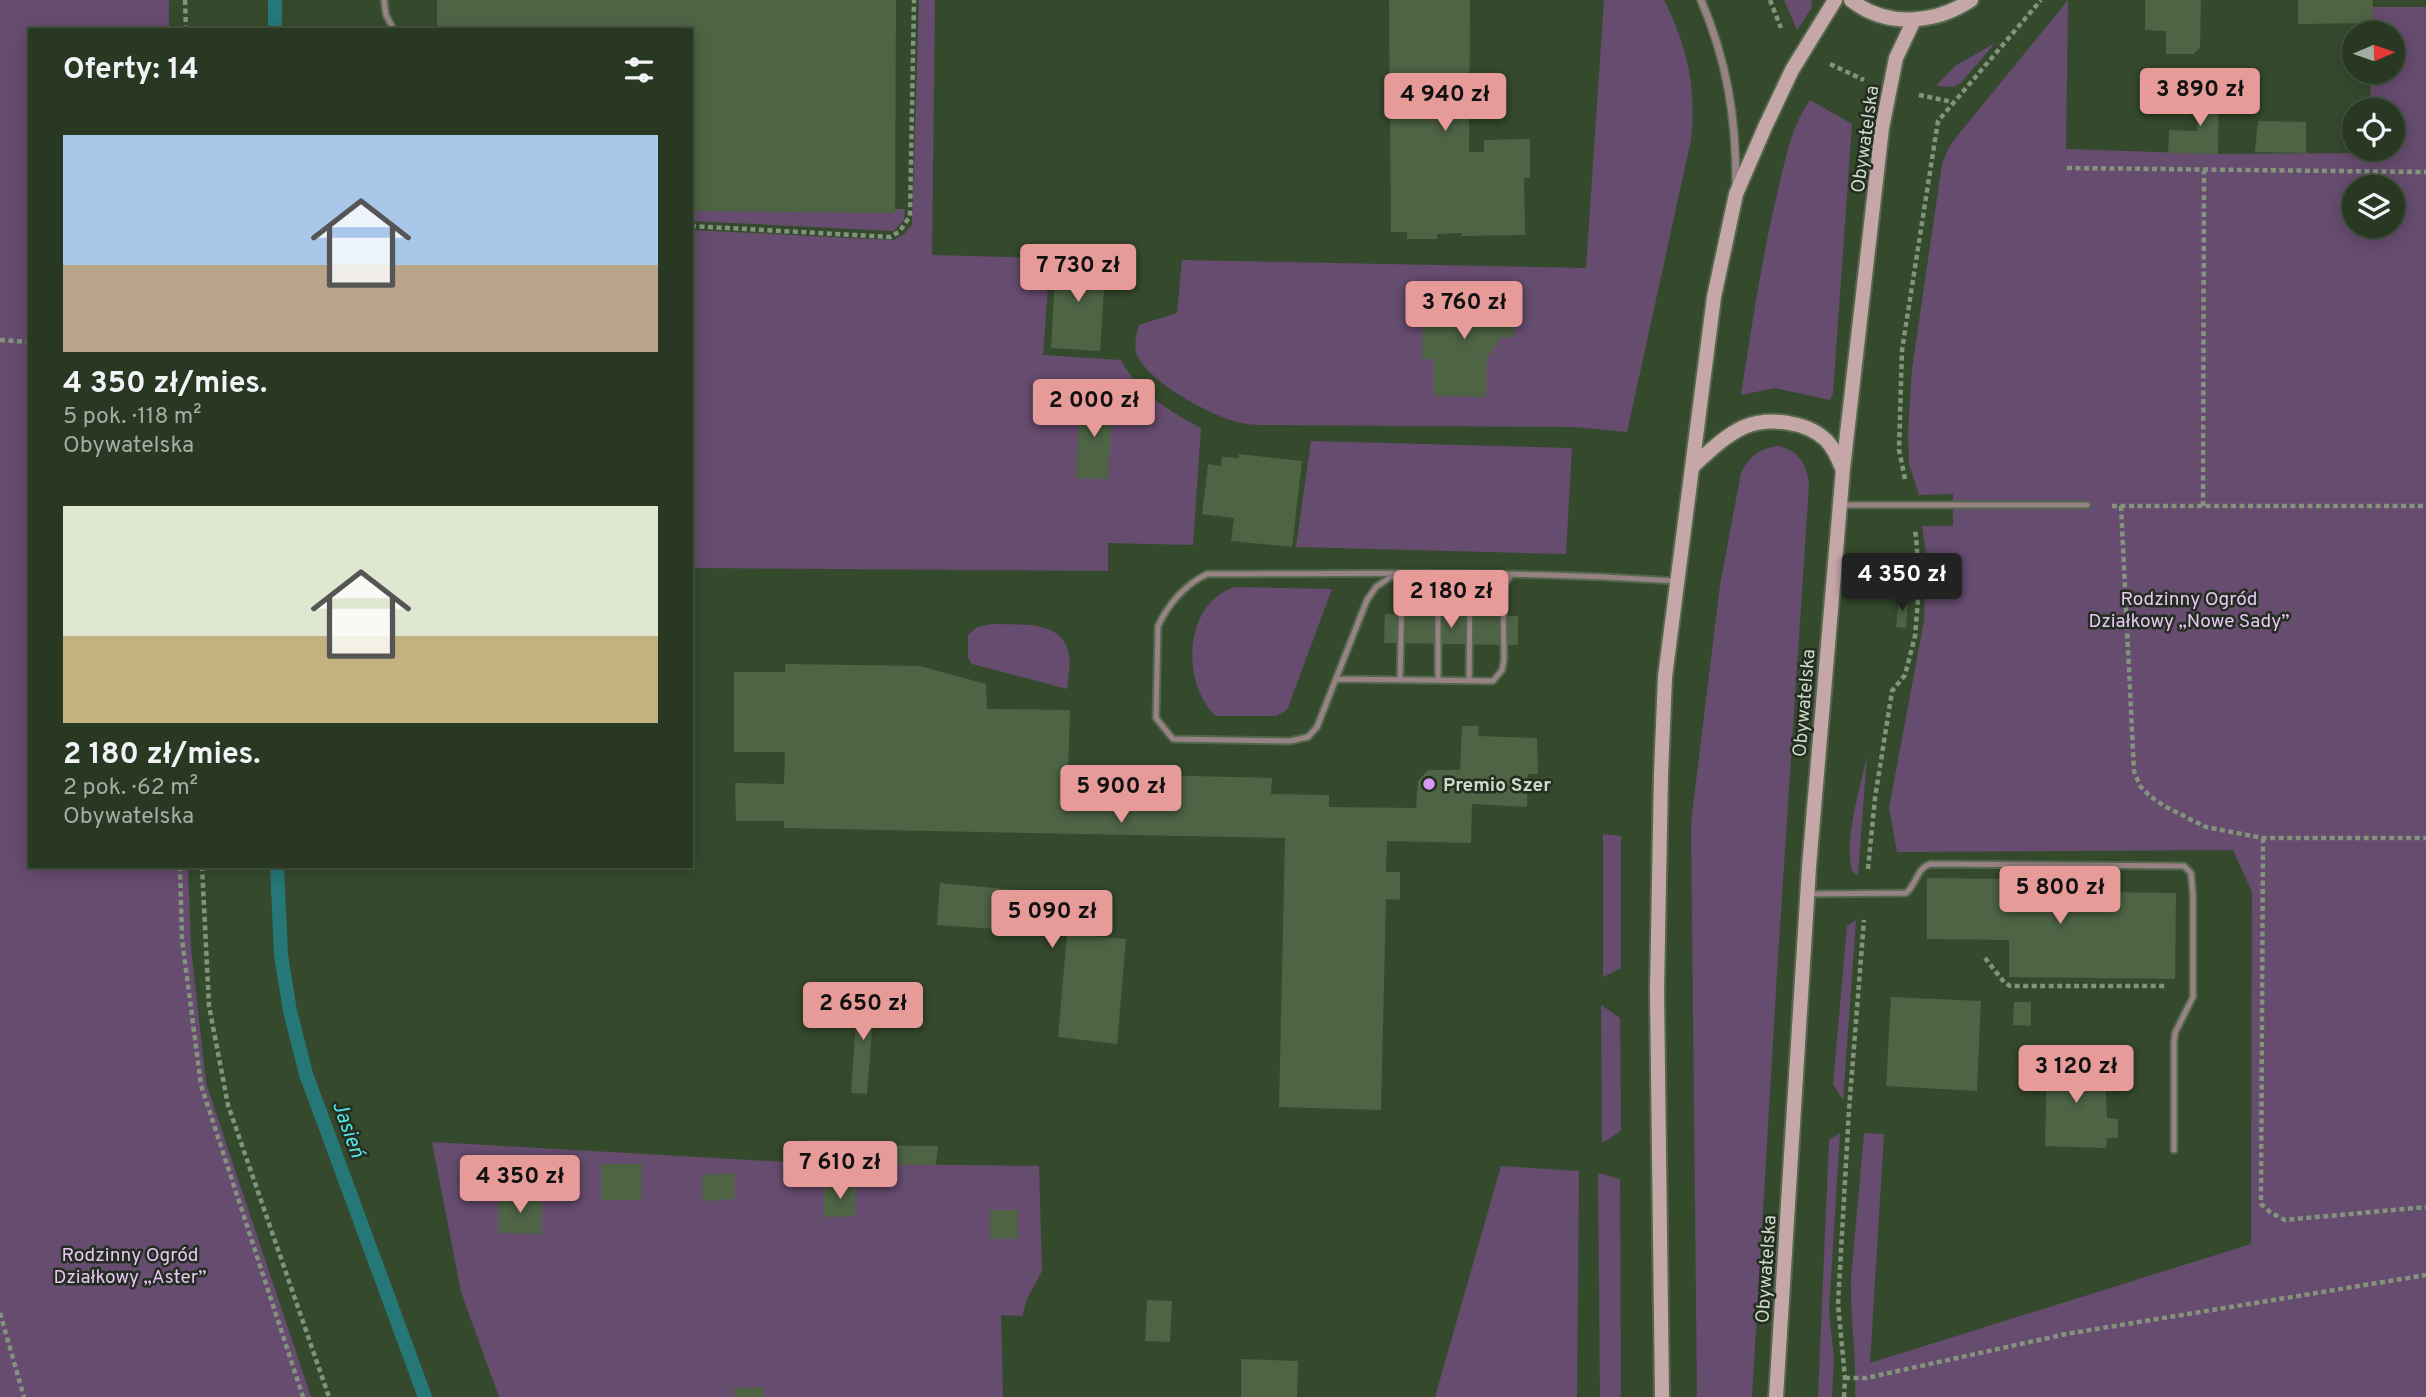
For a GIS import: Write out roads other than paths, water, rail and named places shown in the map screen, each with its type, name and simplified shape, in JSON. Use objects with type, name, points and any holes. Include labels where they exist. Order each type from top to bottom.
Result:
[{"type":"main road","points":[[1662,1397],[1657,1004],[1660,787],[1665,677],[1714,297],[1737,194],[1792,70],[1835,0]]},
{"type":"main road","points":[[1851,0],[1858,6],[1885,17],[1914,20],[1943,15],[1971,0]]},
{"type":"main road","name":"Obywatelska","points":[[1776,1397],[1808,894],[1843,469],[1882,128],[1896,58],[1914,20]]},
{"type":"main road","points":[[1692,467],[1720,443],[1745,427],[1774,421],[1819,435],[1835,451],[1843,469]]},
{"type":"street","points":[[1701,0],[1712,26],[1733,104],[1737,194]]},
{"type":"lane","points":[[384,0],[386,15],[393,28]]},
{"type":"lane","points":[[1840,505],[2087,505]]},
{"type":"lane","points":[[1395,574],[1376,587],[1367,600],[1317,727],[1308,737],[1290,741],[1173,739],[1156,718],[1158,626],[1163,615],[1191,582],[1207,574],[1395,574],[1413,574],[1449,574],[1606,576],[1677,581]]},
{"type":"lane","points":[[1400,680],[1402,594],[1413,574]]},
{"type":"lane","points":[[1438,680],[1438,593],[1449,574]]},
{"type":"lane","points":[[1469,681],[1470,593],[1472,584],[1479,575]]},
{"type":"lane","points":[[1336,680],[1493,681],[1502,670],[1504,660],[1503,594],[1511,575]]},
{"type":"lane","points":[[1808,894],[1906,892],[1912,888],[1923,866],[1930,864],[2184,866],[2191,873],[2193,895],[2193,986],[2190,1005],[2175,1033],[2174,1150]]},
{"type":"waterway","name":"Jasień","points":[[275,0],[275,28]]},
{"type":"waterway","name":"Jasień","points":[[277,868],[281,955],[290,1011],[306,1074],[425,1397]]},
{"type":"place","name":"Premio Szer","points":[[1429,784]]},
{"type":"park label","name":"Rodzinny Ogród Działkowy „Nowe Sady”","points":[[2189,609]]},
{"type":"park label","name":"Rodzinny Ogród Działkowy „Aster”","points":[[130,1265]]}]
